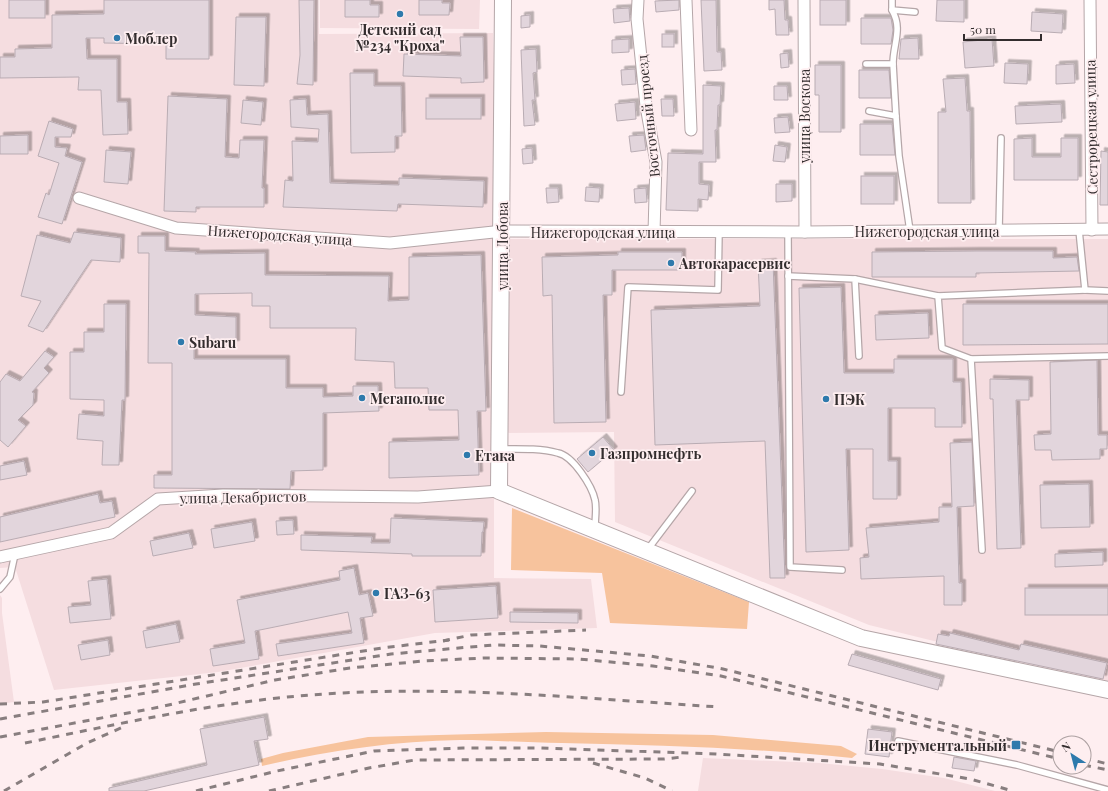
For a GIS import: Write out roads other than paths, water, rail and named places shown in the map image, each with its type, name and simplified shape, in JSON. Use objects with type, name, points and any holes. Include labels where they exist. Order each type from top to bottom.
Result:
[{"type":"street","name":"улица Лобова","points":[[500,491],[503,231],[503,0]]},
{"type":"street","name":"Восточный проезд","points":[[638,0],[637,19],[646,106],[656,162],[654,232]]},
{"type":"street","points":[[686,0],[691,130]]},
{"type":"street","name":"улица Воскова","points":[[804,0],[805,232]]},
{"type":"street","name":"Сестрорецкая улица","points":[[1090,0],[1092,230]]},
{"type":"street","name":"Нижегородская улица","points":[[79,198],[176,228],[390,243],[503,231],[805,232],[1108,229]]},
{"type":"street","points":[[500,491],[861,638],[1108,690]]},
{"type":"street","name":"улица Декабристов","points":[[0,557],[111,533],[158,499],[223,495],[418,497],[500,491]]},
{"type":"lane","points":[[892,0],[892,10],[898,19],[898,32],[893,64],[899,156],[910,231]]},
{"type":"lane","points":[[892,10],[915,12]]},
{"type":"lane","points":[[866,64],[893,64]]},
{"type":"lane","points":[[869,111],[896,116]]},
{"type":"lane","points":[[999,231],[1001,138]]},
{"type":"lane","points":[[1079,230],[1085,290]]},
{"type":"lane","points":[[621,392],[628,287],[718,290],[719,232]]},
{"type":"lane","points":[[788,232],[790,567],[842,570]]},
{"type":"lane","points":[[788,276],[855,279],[938,296],[1085,290],[1108,291]]},
{"type":"lane","points":[[855,279],[860,356]]},
{"type":"lane","points":[[938,296],[942,348],[971,359],[1108,356]]},
{"type":"lane","points":[[971,359],[982,550]]},
{"type":"lane","points":[[500,449],[533,449],[560,453],[572,463],[591,487],[595,501],[595,530]]},
{"type":"lane","points":[[646,551],[692,491]]},
{"type":"lane","points":[[0,589],[10,576],[15,554]]},
{"type":"lane","points":[[898,741],[1016,765],[1108,790]]},
{"type":"railway","points":[[443,641],[471,635],[586,630]]},
{"type":"railway","points":[[0,704],[43,702],[382,648],[449,640]]},
{"type":"railway","points":[[0,719],[196,684],[391,654],[493,645],[540,646],[650,656],[723,669],[1052,750]]},
{"type":"railway","points":[[0,737],[160,707],[275,680],[350,668],[423,661],[484,658],[579,659],[653,666],[721,676],[1052,757]]},
{"type":"railway","points":[[25,743],[214,706],[333,693],[444,691],[555,696],[720,707]]},
{"type":"railway","points":[[4,791],[87,743],[123,727]]},
{"type":"railway","points":[[196,791],[277,771],[374,751],[463,748],[541,748],[716,754],[880,764],[970,779],[1013,791]]},
{"type":"railway","points":[[269,791],[369,768],[415,760],[664,759],[682,757]]},
{"type":"railway","points":[[1092,760],[1108,764]]},
{"type":"railway","points":[[593,763],[645,778],[672,791]]},
{"type":"railway","points":[[1092,767],[1108,770]]},
{"type":"place","name":"Детский сад №234 \"Кроха\"","points":[[400,14]]},
{"type":"place","name":"Моблер","points":[[117,38]]},
{"type":"place","name":"Автокарасервис","points":[[671,263]]},
{"type":"place","name":"Subaru","points":[[181,342]]},
{"type":"place","name":"Мегаполис","points":[[362,398]]},
{"type":"place","name":"ПЭК","points":[[826,399]]},
{"type":"place","name":"Газпромнефть","points":[[592,453]]},
{"type":"place","name":"Етака","points":[[467,455]]},
{"type":"place","name":"ГАЗ-63","points":[[376,593]]},
{"type":"place","name":"Инструментальный","points":[[1016,745]]}]
